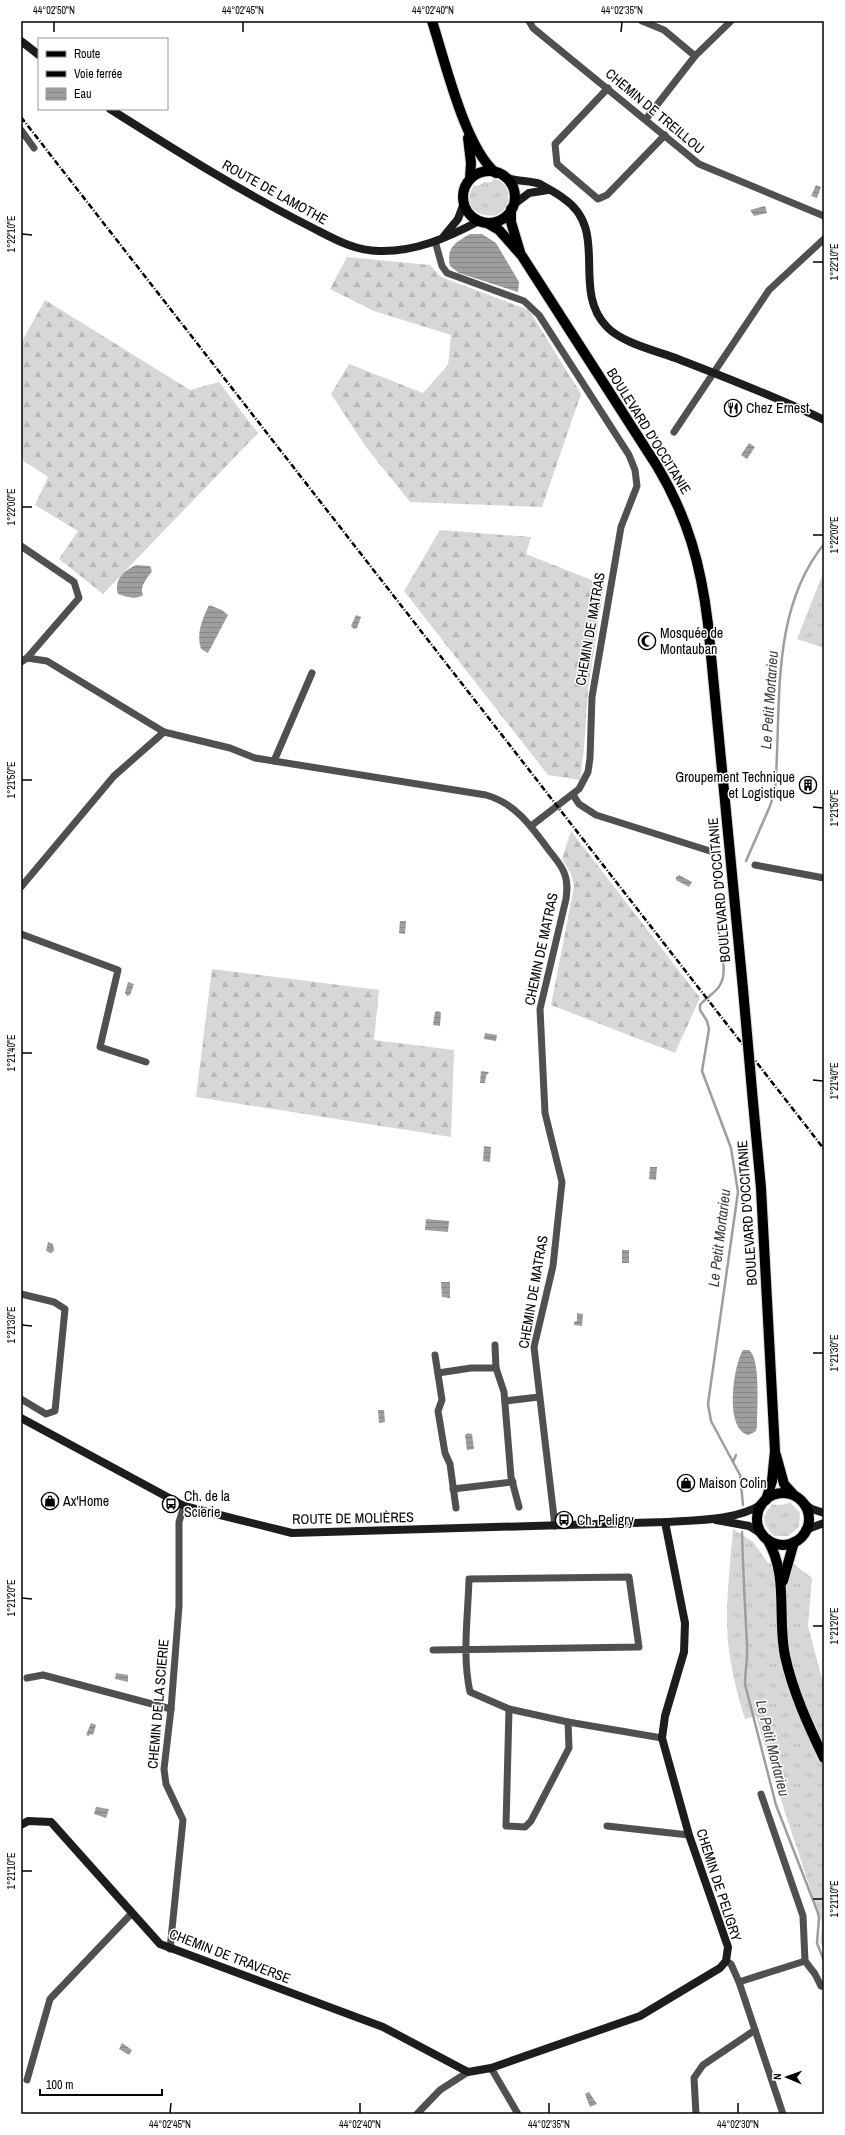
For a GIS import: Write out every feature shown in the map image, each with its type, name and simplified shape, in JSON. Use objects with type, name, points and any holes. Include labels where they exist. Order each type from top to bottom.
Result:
[{"type":"main road","points":[[432,21],[466,126],[482,160],[500,175],[513,189],[512,207],[504,218],[483,222],[469,214],[464,203],[464,190],[470,179],[471,163],[466,126]]},
{"type":"main road","points":[[470,179],[485,172],[500,175]]},
{"type":"main road","name":"BOULEVARD D'OCCITANIE","points":[[512,207],[511,222],[522,256]]},
{"type":"main road","name":"BOULEVARD D'OCCITANIE","points":[[483,222],[499,230],[522,256],[666,480],[683,514],[695,550],[703,587],[708,624],[761,1188],[775,1451],[772,1481],[764,1502]]},
{"type":"main road","name":"BOULEVARD D'OCCITANIE","points":[[775,1451],[784,1484],[794,1496]]},
{"type":"main road","points":[[782,1585],[794,1542],[806,1530],[808,1514],[803,1503],[794,1496],[776,1494],[764,1502],[757,1520],[775,1553],[782,1585],[785,1655],[802,1713],[824,1758]]},
{"type":"main road","points":[[765,1537],[777,1544],[794,1542]]},
{"type":"street","name":"CHEMIN DE TREILLOU","points":[[529,21],[533,28],[646,119],[699,164],[824,216]]},
{"type":"street","points":[[642,21],[664,30],[695,56]]},
{"type":"street","points":[[646,119],[695,56],[731,21]]},
{"type":"street","points":[[21,41],[38,54]]},
{"type":"street","points":[[608,88],[555,144],[557,164],[589,193],[598,199],[607,195],[665,135]]},
{"type":"street","name":"ROUTE DE LAMOTHE","points":[[112,110],[239,188],[350,246],[366,250],[394,251],[416,248],[483,222]]},
{"type":"street","points":[[21,130],[34,148]]},
{"type":"street","points":[[500,175],[518,182],[540,185],[564,198],[572,205],[584,222],[588,231],[590,249],[588,282],[595,308],[606,327],[620,337],[715,373],[824,420]]},
{"type":"street","points":[[512,207],[529,193],[548,190]]},
{"type":"street","name":"ROUTE DE LAMOTHE","points":[[438,240],[454,225],[464,203]]},
{"type":"street","points":[[674,432],[715,373],[769,290],[824,239]]},
{"type":"street","name":"CHEMIN DE MATRAS","points":[[438,240],[442,266],[447,272],[524,302],[539,315],[629,455],[635,470],[637,486],[621,527],[593,689],[588,772],[579,789],[573,795],[531,826],[562,867],[567,881],[566,899],[540,1009],[545,1113],[562,1182],[553,1266],[534,1346],[554,1526]]},
{"type":"street","points":[[21,546],[74,582],[79,598],[24,660]]},
{"type":"street","points":[[24,660],[48,661],[164,732],[230,748],[255,758],[499,798],[511,806],[531,826]]},
{"type":"street","points":[[274,761],[312,673]]},
{"type":"street","points":[[21,887],[114,776],[164,732]]},
{"type":"street","points":[[573,795],[578,804],[596,815],[710,851]]},
{"type":"street","points":[[755,865],[824,878]]},
{"type":"street","points":[[21,934],[118,970],[100,1047],[146,1062]]},
{"type":"street","points":[[21,1294],[54,1302],[65,1309],[54,1411],[46,1414],[21,1399]]},
{"type":"street","points":[[494,1345],[496,1368],[505,1400],[513,1482],[519,1507]]},
{"type":"street","points":[[435,1355],[442,1400],[438,1411],[445,1453],[450,1464],[456,1508]]},
{"type":"street","points":[[438,1373],[471,1368],[496,1368]]},
{"type":"street","points":[[505,1400],[539,1397]]},
{"type":"street","name":"ROUTE DE MOLIÈRES","points":[[21,1418],[184,1506],[292,1533],[554,1526],[711,1519],[744,1513],[764,1502]]},
{"type":"street","points":[[453,1489],[513,1482]]},
{"type":"street","points":[[803,1503],[812,1509],[824,1513]]},
{"type":"street","name":"CHEMIN DE LA SCIERIE","points":[[170,1949],[183,1820],[166,1784],[164,1769],[180,1606],[179,1522],[184,1506]]},
{"type":"street","name":"ROUTE DE MOLIÈRES","points":[[711,1519],[749,1526],[765,1537]]},
{"type":"street","name":"CHEMIN DE PELIGRY","points":[[417,2114],[440,2090],[468,2072],[491,2068],[640,2016],[720,1968],[726,1961],[728,1947],[689,1835],[662,1738],[665,1716],[684,1652],[685,1638],[685,1623],[665,1522]]},
{"type":"street","points":[[806,1530],[824,1523]]},
{"type":"street","points":[[433,1650],[467,1650],[639,1647],[629,1577],[469,1579],[467,1650],[466,1674],[470,1692],[509,1709],[568,1722],[662,1738]]},
{"type":"street","points":[[27,1678],[43,1674],[171,1709]]},
{"type":"street","points":[[509,1709],[506,1826],[525,1827],[531,1821],[569,1748],[568,1722]]},
{"type":"street","points":[[761,1794],[803,1916],[805,1961],[815,1974],[821,1986]]},
{"type":"street","name":"CHEMIN DE TRAVERSE","points":[[21,1825],[28,1821],[51,1822],[160,1944],[383,2027],[468,2072]]},
{"type":"street","points":[[608,1826],[689,1835]]},
{"type":"street","points":[[27,2080],[50,1999],[132,1913]]},
{"type":"street","points":[[726,1961],[731,1964],[739,1982],[783,2114]]},
{"type":"street","points":[[739,1982],[805,1961]]},
{"type":"street","points":[[696,2114],[694,2078],[703,2065],[755,2030]]},
{"type":"street","points":[[491,2068],[518,2114]]},
{"type":"green space","points":[[494,178],[501,182],[506,188],[508,193],[507,204],[502,212],[494,215],[485,215],[477,212],[471,206],[469,197],[474,185],[477,186],[485,182],[491,182]]},
{"type":"green space","points":[[347,257],[430,265],[441,277],[529,310],[581,394],[542,507],[410,502],[366,447],[331,394],[349,364],[423,393],[448,365],[451,335],[374,311],[330,289]]},
{"type":"green space","points":[[45,300],[190,390],[219,382],[258,433],[103,594],[59,559],[78,531],[35,505],[48,477],[21,459],[21,343]]},
{"type":"green space","points":[[440,530],[531,537],[526,554],[604,585],[588,689],[584,749],[580,780],[548,775],[404,591]]},
{"type":"green space","points":[[824,571],[824,642],[822,647],[797,639]]},
{"type":"green space","points":[[571,831],[700,998],[675,1053],[551,1005],[574,887],[571,874],[562,859]]},
{"type":"green space","points":[[212,969],[379,990],[374,1040],[454,1050],[451,1137],[196,1097]]},
{"type":"green space","points":[[790,1502],[800,1513],[799,1527],[788,1536],[774,1536],[765,1525],[764,1516],[772,1504],[781,1505]]},
{"type":"green space","points":[[733,1529],[753,1542],[768,1563],[794,1564],[812,1578],[808,1626],[824,1686],[824,1949],[820,1942],[822,1924],[781,1800],[756,1716],[745,1719],[734,1676],[729,1650],[727,1621]]},
{"type":"water","points":[[816,185],[821,187],[817,198],[811,196]]},
{"type":"water","points":[[765,206],[767,213],[754,216],[750,210]]},
{"type":"water","points":[[470,234],[482,234],[496,243],[519,282],[518,292],[459,273],[450,266],[449,254],[453,246]]},
{"type":"water","points":[[749,443],[755,447],[747,459],[741,455]]},
{"type":"water","points":[[136,565],[150,566],[152,571],[143,586],[143,595],[134,598],[118,594],[117,584],[121,576],[127,570]]},
{"type":"water","points":[[209,605],[222,610],[228,615],[208,653],[201,649],[199,632]]},
{"type":"water","points":[[356,615],[361,617],[357,628],[354,629],[351,626]]},
{"type":"water","points":[[679,875],[692,882],[689,887],[676,880],[676,877]]},
{"type":"water","points":[[400,921],[406,921],[405,934],[399,933]]},
{"type":"water","points":[[128,982],[134,984],[130,995],[127,996],[125,993]]},
{"type":"water","points":[[438,1011],[441,1013],[440,1026],[433,1025],[435,1012]]},
{"type":"water","points":[[485,1033],[497,1035],[496,1041],[484,1039]]},
{"type":"water","points":[[481,1071],[489,1072],[486,1076],[485,1083],[480,1083]]},
{"type":"water","points":[[484,1146],[491,1147],[490,1162],[483,1161]]},
{"type":"water","points":[[650,1167],[657,1167],[656,1180],[649,1179]]},
{"type":"water","points":[[426,1219],[449,1221],[448,1232],[425,1230]]},
{"type":"water","points":[[48,1242],[53,1244],[54,1251],[51,1253],[46,1251]]},
{"type":"water","points":[[622,1250],[629,1250],[629,1263],[622,1263]]},
{"type":"water","points":[[441,1282],[450,1282],[450,1298],[442,1297]]},
{"type":"water","points":[[577,1313],[583,1314],[582,1326],[574,1325],[574,1322],[577,1321]]},
{"type":"water","points":[[743,1350],[749,1350],[753,1355],[757,1374],[757,1426],[756,1431],[749,1435],[741,1431],[736,1422],[733,1411],[736,1369]]},
{"type":"water","points":[[378,1410],[384,1410],[385,1422],[379,1423]]},
{"type":"water","points":[[468,1433],[472,1434],[474,1449],[467,1450],[465,1435]]},
{"type":"water","points":[[116,1673],[128,1675],[128,1682],[115,1679]]},
{"type":"water","points":[[91,1723],[96,1725],[93,1735],[90,1734],[89,1736],[86,1735]]},
{"type":"water","points":[[96,1807],[109,1809],[106,1818],[94,1814]]},
{"type":"water","points":[[122,2043],[132,2050],[129,2055],[119,2049]]},
{"type":"water","points":[[589,2092],[597,2104],[590,2107],[585,2094]]},
{"type":"waterway","name":"Le Petit Mortarieu","points":[[746,861],[770,806],[775,790],[779,694],[786,630],[794,600],[806,571],[824,544]]},
{"type":"waterway","name":"Le Petit Mortarieu","points":[[723,909],[719,928],[724,968],[723,977],[718,988],[700,1005],[700,1010],[707,1021],[709,1029],[702,1071],[731,1148],[738,1192],[708,1404],[711,1421],[740,1475],[743,1505]]},
{"type":"waterway","name":"Le Petit Mortarieu","points":[[733,1462],[736,1455]]},
{"type":"waterway","name":"Le Petit Mortarieu","points":[[742,1532],[747,1650],[745,1684],[776,1805],[818,1913],[817,1943],[824,1961]]},
{"type":"railway","points":[[21,117],[824,1149]]},
{"type":"place","name":"Chez Ernest","points":[[733,408]]},
{"type":"place","name":"Mosquée de Montauban","points":[[647,641]]},
{"type":"place","name":"Groupement Technique et Logistique","points":[[808,785]]},
{"type":"place","name":"Maison Colin","points":[[686,1483]]},
{"type":"place","name":"Ax'Home","points":[[50,1501]]},
{"type":"place","name":"Ch. de la Scierie","points":[[171,1504]]},
{"type":"place","name":"Ch. Peligry","points":[[564,1520]]}]
